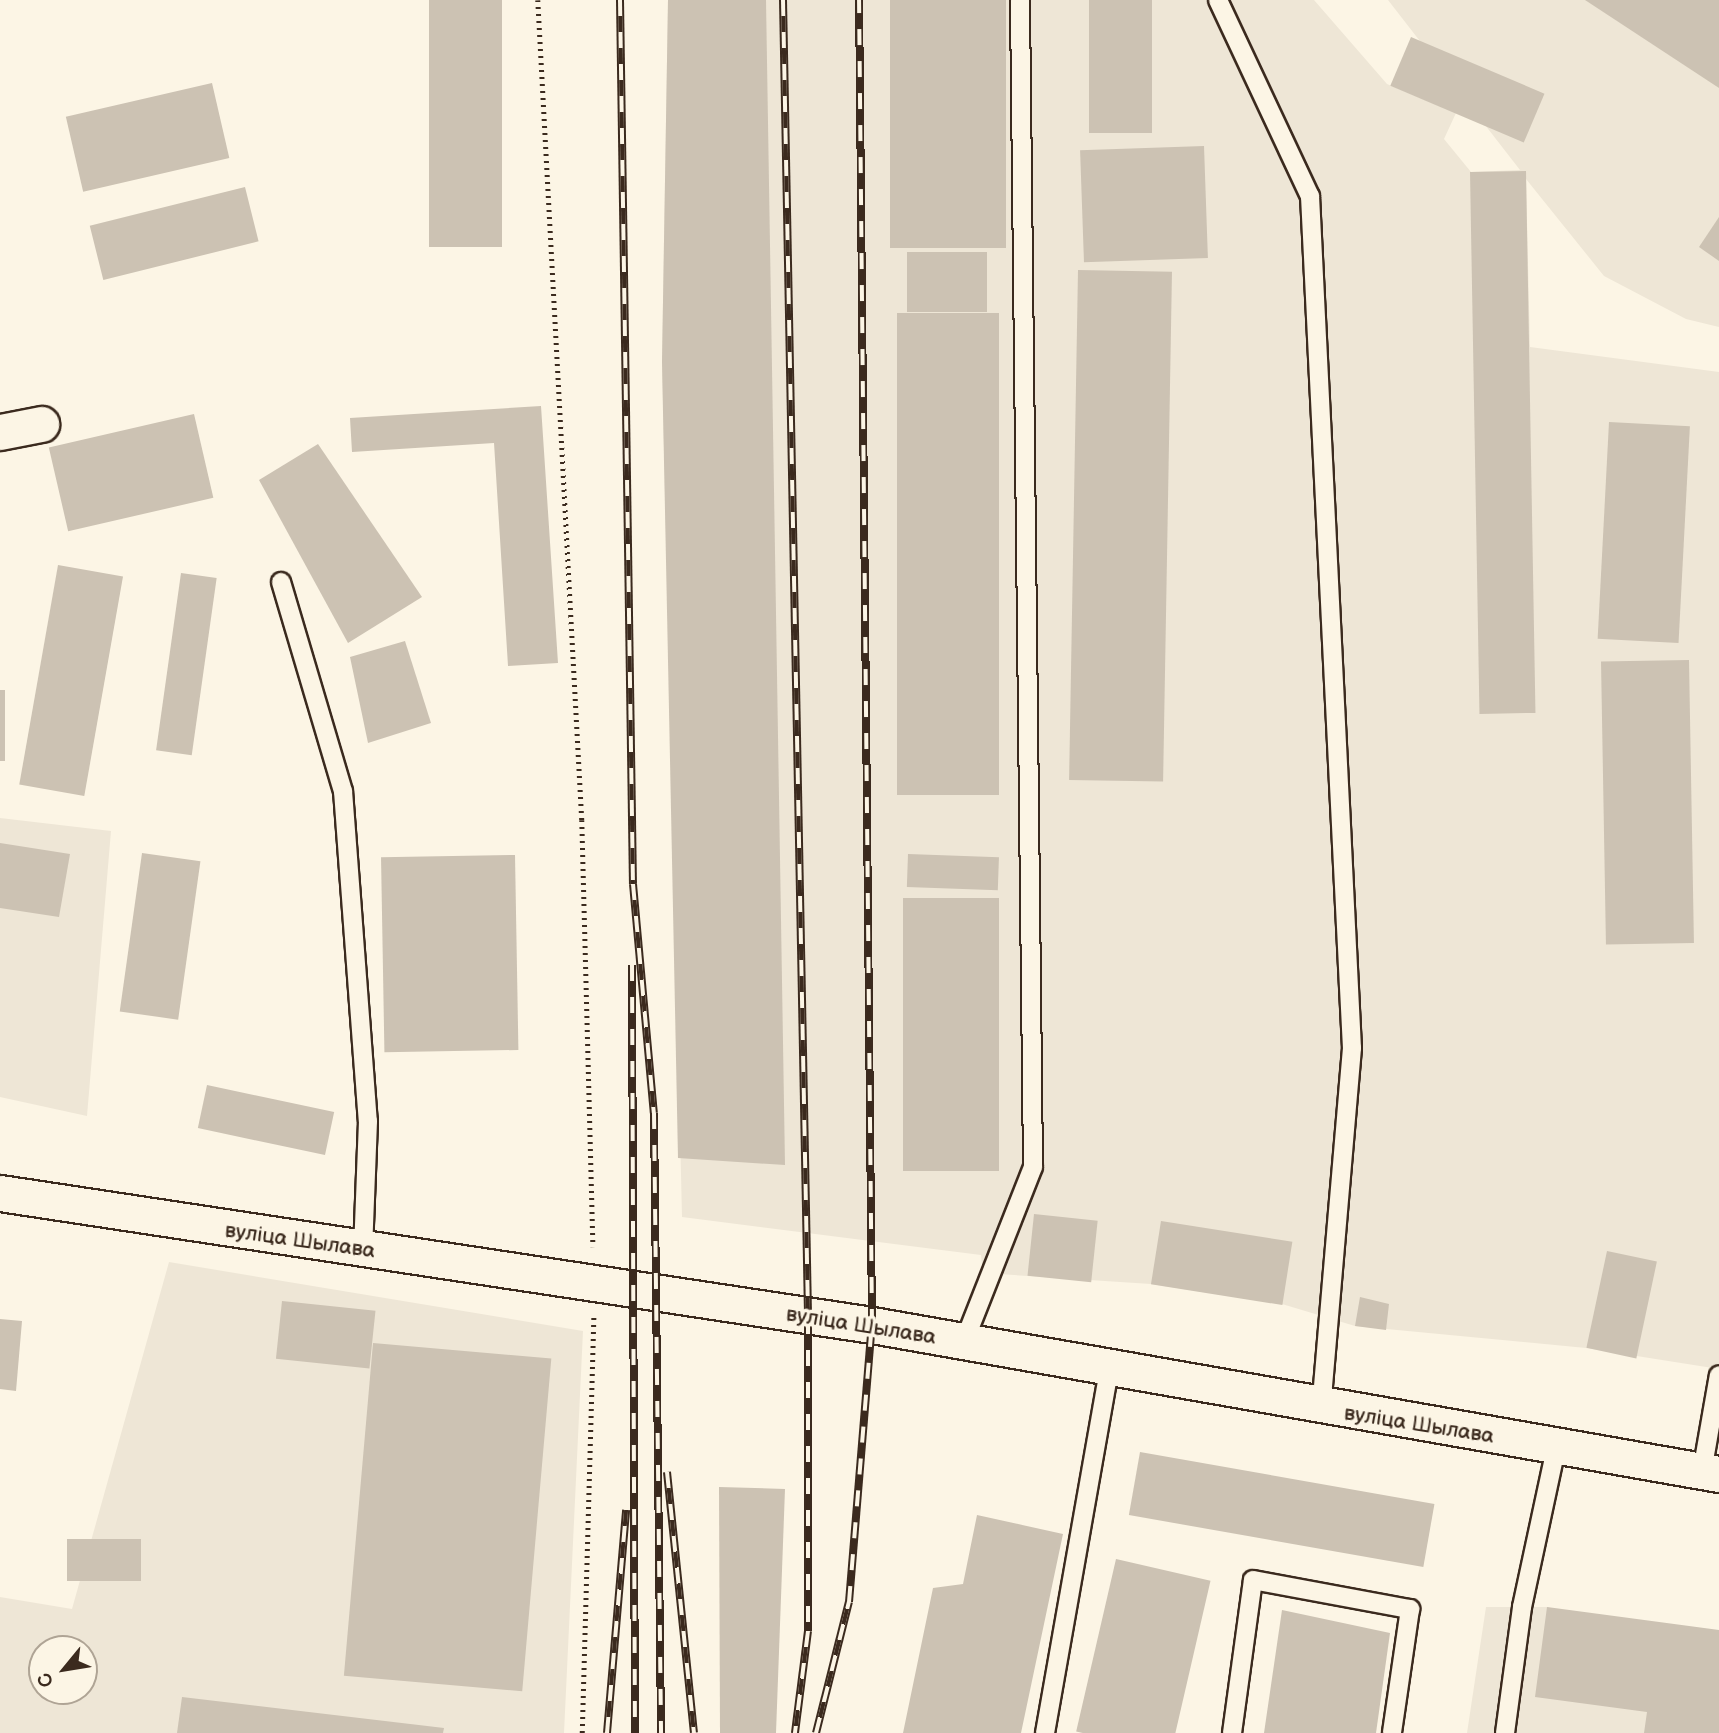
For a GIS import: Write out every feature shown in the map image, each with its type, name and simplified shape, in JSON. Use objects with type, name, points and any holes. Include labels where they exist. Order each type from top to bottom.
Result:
[{"type":"street","points":[[0,432],[41,424]]},
{"type":"street","name":"вуліца Шылава","points":[[0,1193],[964,1342],[1321,1409],[1711,1473]]},
{"type":"lane","points":[[964,1342],[1033,1167],[1020,0]]},
{"type":"lane","points":[[1218,0],[1310,196],[1352,1048],[1321,1409]]},
{"type":"lane","points":[[281,582],[343,791],[368,1121],[363,1249]]},
{"type":"lane","points":[[1045,1733],[1109,1370]]},
{"type":"lane","points":[[1711,1473],[1719,1376]]},
{"type":"lane","points":[[1505,1733],[1522,1608],[1556,1448]]},
{"type":"lane","points":[[1232,1733],[1253,1580],[1410,1609],[1392,1733]]},
{"type":"path","points":[[538,0],[582,820],[595,1287],[582,1733]]},
{"type":"shaded area","points":[[668,0],[1314,0],[1387,84],[1456,113],[1444,139],[1471,172],[1520,170],[1388,0],[1719,0],[1719,327],[1686,319],[1604,276],[1526,179],[1530,347],[1719,372],[1719,1369],[1586,1348],[1355,1326],[1282,1304],[1151,1284],[983,1273],[981,1255],[682,1217],[662,362]]},
{"type":"shaded area","points":[[0,818],[111,831],[87,1116],[0,1097]]},
{"type":"shaded area","points":[[169,1262],[583,1331],[564,1733],[0,1733],[0,1597],[72,1609]]},
{"type":"shaded area","points":[[1486,1607],[1548,1607],[1719,1733],[1467,1733]]},
{"type":"building","points":[[429,0],[502,0],[502,247],[429,247]]},
{"type":"building","points":[[668,0],[766,0],[785,1165],[678,1158],[662,362]]},
{"type":"building","points":[[890,0],[1006,0],[1006,248],[890,248]]},
{"type":"building","points":[[1089,0],[1152,0],[1152,133],[1089,133]]},
{"type":"building","points":[[1585,0],[1719,0],[1719,88]]},
{"type":"building","points":[[1411,37],[1544,94],[1524,142],[1390,86]]},
{"type":"building","points":[[212,83],[229,158],[83,192],[66,117]]},
{"type":"building","points":[[1204,146],[1208,258],[1084,262],[1080,150]]},
{"type":"building","points":[[1526,171],[1535,713],[1479,714],[1470,172]]},
{"type":"building","points":[[245,187],[259,241],[103,280],[90,226]]},
{"type":"building","points":[[1719,217],[1719,261],[1699,247]]},
{"type":"building","points":[[907,252],[987,252],[987,312],[907,312]]},
{"type":"building","points":[[1078,270],[1172,272],[1163,782],[1069,780]]},
{"type":"building","points":[[897,313],[999,313],[999,795],[897,795]]},
{"type":"building","points":[[541,406],[558,663],[508,666],[494,443],[352,452],[350,418]]},
{"type":"building","points":[[194,414],[213,498],[68,531],[49,448]]},
{"type":"building","points":[[1609,422],[1690,426],[1679,643],[1598,639]]},
{"type":"building","points":[[318,444],[422,597],[348,643],[259,480]]},
{"type":"building","points":[[58,565],[123,576],[84,796],[19,785]]},
{"type":"building","points":[[181,573],[217,578],[192,755],[156,750]]},
{"type":"building","points":[[405,641],[431,723],[368,743],[350,657]]},
{"type":"building","points":[[1689,660],[1694,943],[1606,944],[1601,662]]},
{"type":"building","points":[[0,690],[5,690],[5,761],[0,761]]},
{"type":"building","points":[[0,843],[70,854],[59,917],[0,908]]},
{"type":"building","points":[[142,853],[200,861],[178,1020],[120,1011]]},
{"type":"building","points":[[908,854],[999,857],[998,890],[907,887]]},
{"type":"building","points":[[515,855],[518,1050],[384,1052],[381,857]]},
{"type":"building","points":[[903,898],[999,898],[999,1171],[903,1171]]},
{"type":"building","points":[[207,1085],[334,1112],[325,1155],[198,1128]]},
{"type":"building","points":[[1034,1214],[1098,1221],[1091,1282],[1028,1276]]},
{"type":"building","points":[[1161,1221],[1292,1242],[1282,1305],[1151,1284]]},
{"type":"building","points":[[1607,1251],[1657,1262],[1636,1358],[1586,1348]]},
{"type":"building","points":[[1360,1297],[1389,1304],[1386,1330],[1355,1326]]},
{"type":"building","points":[[282,1301],[375,1311],[369,1369],[276,1359]]},
{"type":"building","points":[[0,1319],[22,1321],[16,1391],[0,1389]]},
{"type":"building","points":[[373,1343],[551,1359],[522,1691],[344,1676]]},
{"type":"building","points":[[1140,1452],[1434,1504],[1423,1567],[1129,1515]]},
{"type":"building","points":[[719,1487],[785,1489],[776,1733],[720,1733]]},
{"type":"building","points":[[977,1515],[1063,1534],[1021,1733],[903,1733],[933,1588],[963,1584]]},
{"type":"building","points":[[67,1539],[141,1539],[141,1581],[67,1581]]},
{"type":"building","points":[[1116,1559],[1211,1581],[1175,1733],[1076,1731]]},
{"type":"building","points":[[1547,1607],[1719,1630],[1719,1733],[1644,1733],[1647,1712],[1535,1697]]},
{"type":"building","points":[[1282,1610],[1390,1633],[1376,1733],[1264,1733]]},
{"type":"building","points":[[182,1697],[444,1728],[443,1733],[177,1733]]},
{"type":"railway","points":[[620,0],[633,884],[654,1113],[661,1733]]},
{"type":"railway","points":[[783,0],[808,1318],[808,1631],[795,1733]]},
{"type":"railway","points":[[816,1733],[849,1602],[872,1325],[859,0]]},
{"type":"railway","points":[[632,965],[635,1733]]},
{"type":"railway","points":[[667,1472],[694,1733]]},
{"type":"railway","points":[[607,1733],[626,1510]]}]
